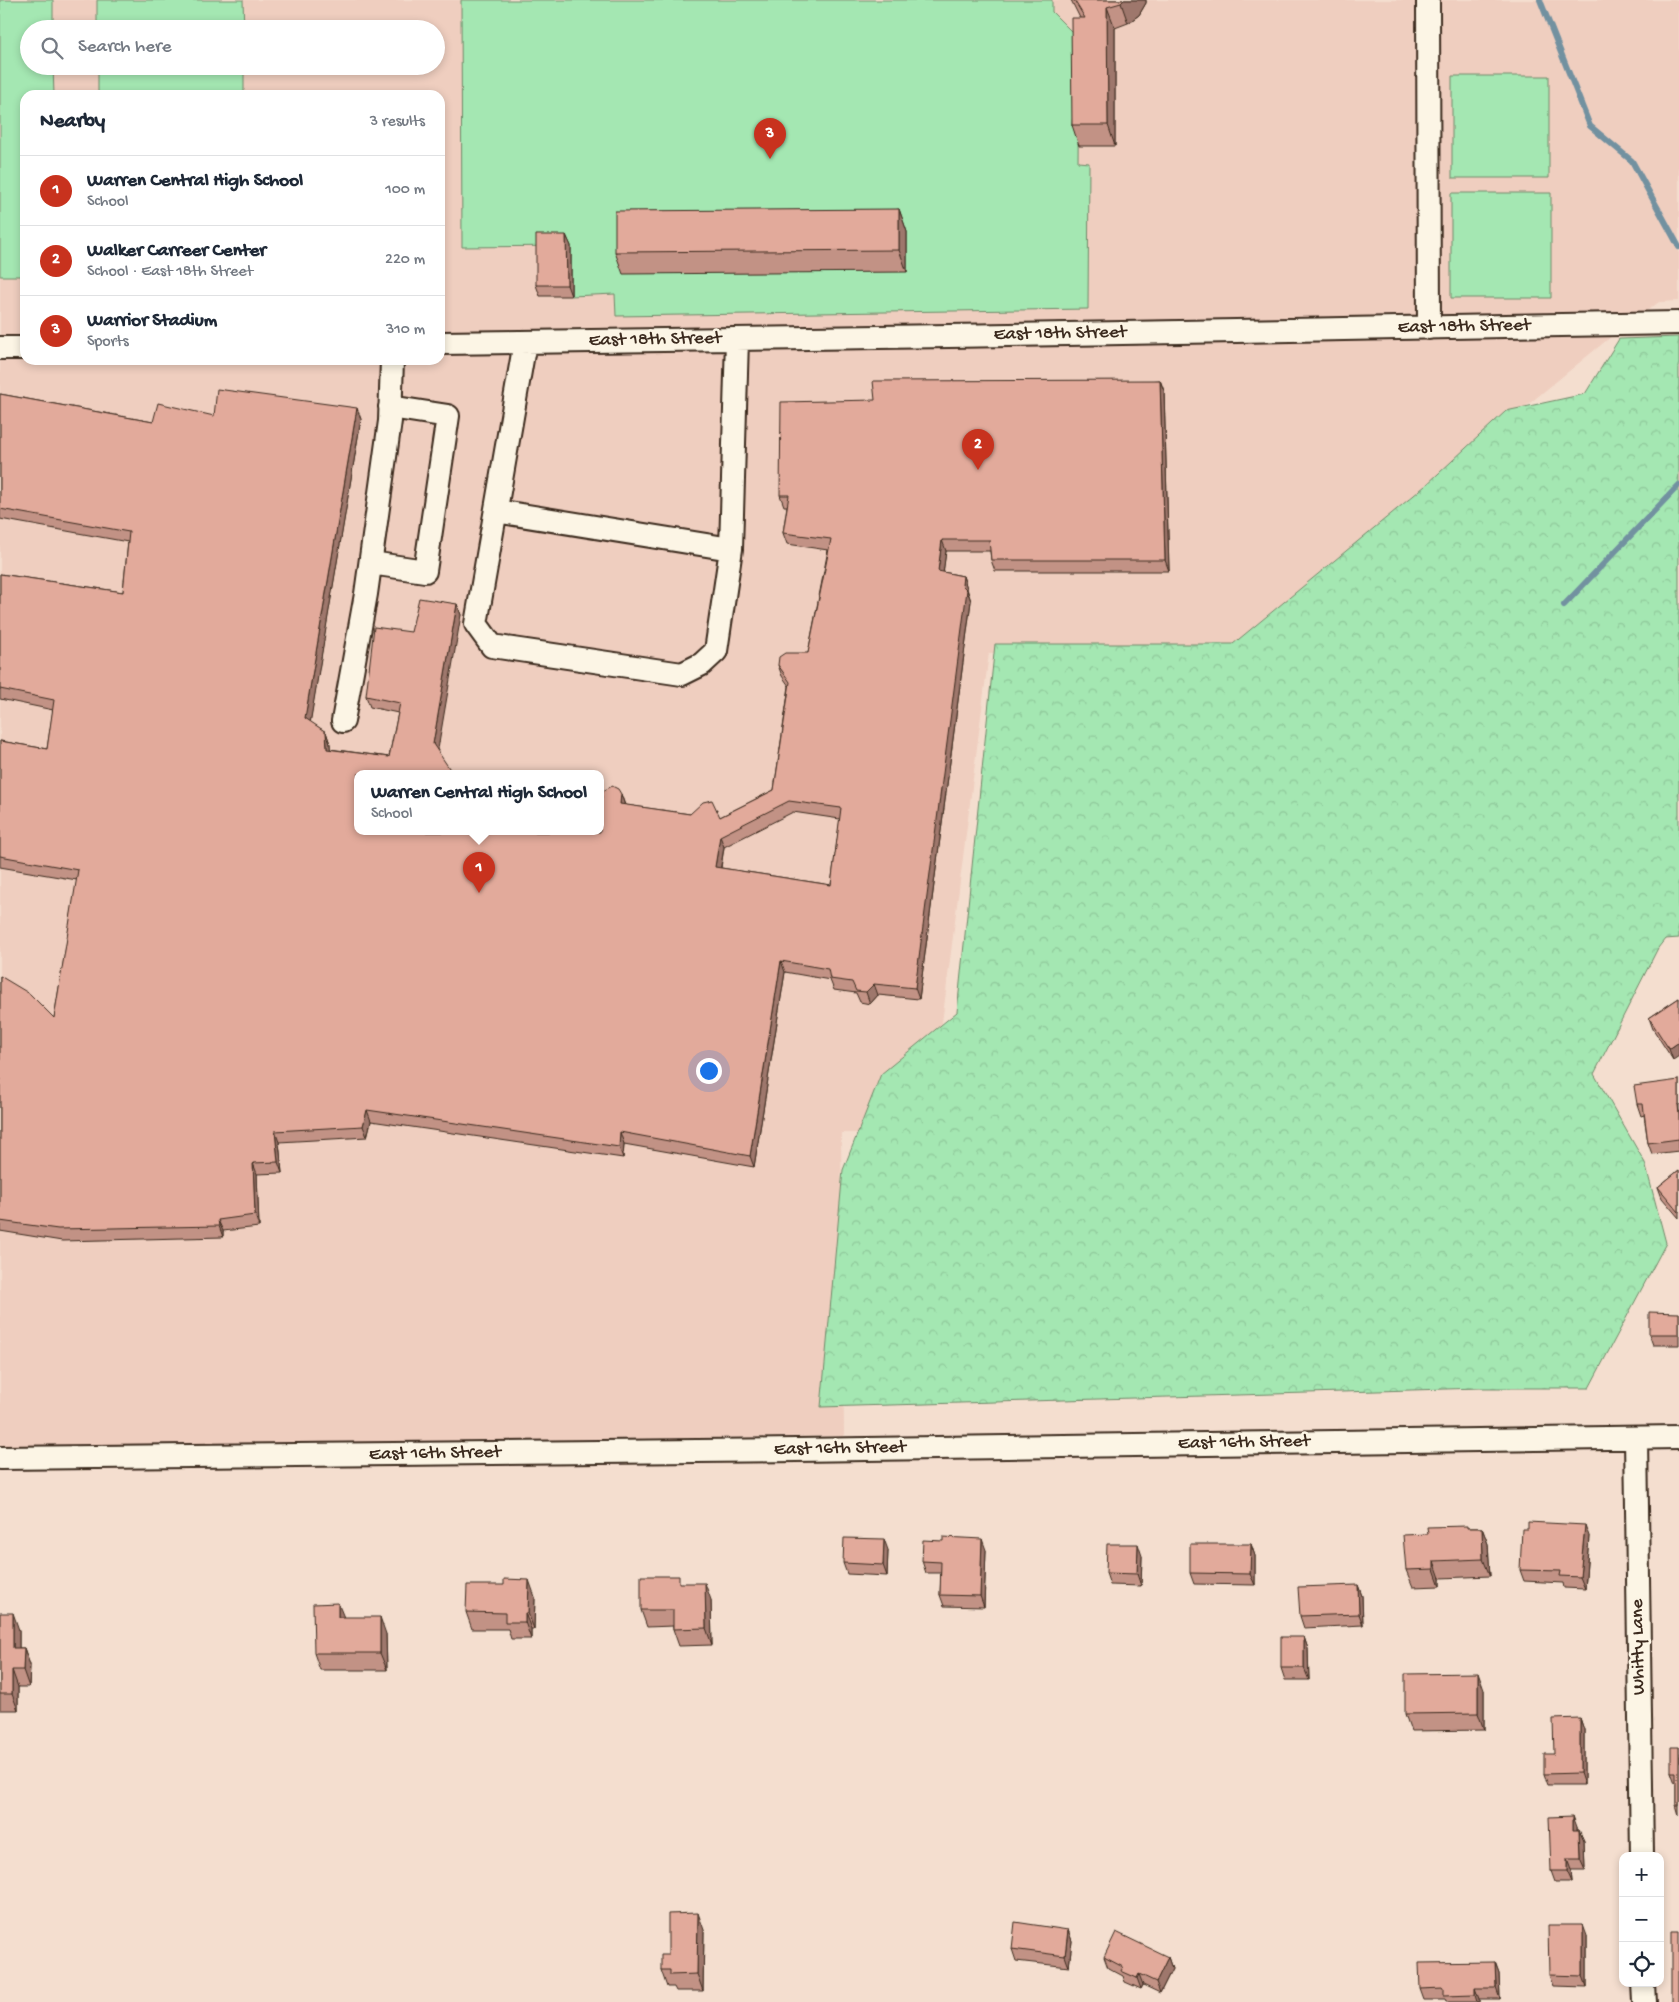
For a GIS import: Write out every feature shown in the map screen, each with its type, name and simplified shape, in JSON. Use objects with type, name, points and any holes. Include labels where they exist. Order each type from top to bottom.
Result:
[{"type":"street","points":[[1428,0],[1429,328]]},
{"type":"street","name":"East 18th Street","points":[[445,343],[1679,323]]},
{"type":"street","points":[[525,342],[476,624],[492,646],[682,674],[702,664],[716,651],[731,549],[737,339]]},
{"type":"street","points":[[0,348],[20,348]]},
{"type":"street","points":[[343,721],[371,563],[390,407],[392,365]]},
{"type":"street","points":[[371,563],[425,571],[448,416],[390,407]]},
{"type":"street","points":[[496,511],[731,549]]},
{"type":"street","name":"East 16th Street","points":[[0,1458],[1679,1437]]},
{"type":"street","name":"Whitty Lane","points":[[1636,1438],[1642,1852]]},
{"type":"street","points":[[1644,1987],[1644,2002]]},
{"type":"shaded area","points":[[0,0],[1679,0],[1679,301],[1659,302],[1607,340],[1225,652],[989,653],[928,1133],[841,1133],[844,1436],[0,1447]]},
{"type":"green space","points":[[0,0],[53,0],[53,20],[20,20],[20,75],[53,75],[54,90],[20,90],[20,276],[0,276]]},
{"type":"green space","points":[[97,0],[243,0],[244,20],[97,20]]},
{"type":"green space","points":[[461,0],[1052,0],[1052,12],[1079,39],[1078,162],[1089,163],[1088,309],[616,316],[615,294],[571,296],[570,246],[462,247]]},
{"type":"green space","points":[[98,75],[244,75],[244,90],[98,90]]},
{"type":"green space","points":[[1452,76],[1549,76],[1549,178],[1452,178]]},
{"type":"green space","points":[[1451,193],[1551,193],[1551,298],[1451,298]]},
{"type":"green space","points":[[1679,337],[1679,938],[1665,939],[1658,948],[1594,1074],[1645,1163],[1666,1243],[1589,1388],[1481,1388],[821,1407],[843,1170],[881,1074],[957,1012],[995,644],[1233,644],[1425,486],[1506,411],[1585,394],[1619,339]]},
{"type":"building","points":[[1074,0],[1124,0],[1121,3],[1107,7],[1108,125],[1072,125],[1071,18],[1085,18]]},
{"type":"building","points":[[899,209],[899,250],[615,252],[615,211]]},
{"type":"building","points":[[536,235],[566,235],[567,285],[536,285]]},
{"type":"building","points":[[1160,380],[1165,560],[991,560],[989,540],[942,540],[938,571],[963,576],[962,585],[967,590],[915,988],[874,984],[866,992],[856,991],[852,982],[830,979],[828,969],[781,961],[750,1156],[620,1132],[619,1147],[367,1110],[363,1126],[275,1131],[278,1162],[253,1163],[255,1215],[218,1220],[219,1226],[58,1229],[0,1221],[0,976],[30,994],[54,1018],[78,870],[0,856],[0,741],[47,749],[54,700],[0,689],[0,574],[123,592],[129,532],[0,509],[0,394],[153,422],[158,403],[214,416],[217,389],[357,408],[305,718],[326,732],[327,749],[389,757],[400,703],[366,696],[374,627],[411,632],[419,598],[457,604],[433,744],[450,770],[354,770],[354,835],[604,835],[604,790],[612,786],[618,789],[621,794],[620,804],[690,814],[703,802],[712,800],[720,817],[774,790],[790,682],[778,665],[779,657],[785,653],[808,653],[831,539],[783,533],[789,495],[780,495],[781,402],[875,400],[873,381]],"holes":[[[789,801],[841,808],[831,885],[715,867],[720,836]]]},
{"type":"building","points":[[1679,998],[1679,1042],[1669,1049],[1649,1018]]},
{"type":"building","points":[[1679,1080],[1679,1139],[1648,1143],[1643,1104],[1637,1104],[1634,1086]]},
{"type":"building","points":[[1679,1170],[1679,1212],[1658,1187]]},
{"type":"building","points":[[1649,1312],[1679,1313],[1679,1334],[1649,1334]]},
{"type":"building","points":[[1528,1522],[1585,1525],[1580,1577],[1560,1576],[1561,1571],[1520,1570],[1522,1529],[1528,1529]]},
{"type":"building","points":[[1467,1526],[1467,1528],[1482,1528],[1483,1559],[1434,1561],[1434,1569],[1406,1570],[1403,1535],[1428,1534],[1427,1527]]},
{"type":"building","points":[[943,1537],[982,1539],[980,1596],[940,1595],[941,1562],[922,1561],[923,1540],[943,1541]]},
{"type":"building","points":[[844,1538],[884,1539],[883,1565],[843,1563]]},
{"type":"building","points":[[1107,1544],[1138,1544],[1137,1574],[1106,1573]]},
{"type":"building","points":[[1190,1544],[1251,1544],[1250,1574],[1190,1573]]},
{"type":"building","points":[[641,1576],[679,1576],[679,1583],[705,1583],[706,1628],[673,1629],[673,1610],[641,1610]]},
{"type":"building","points":[[504,1579],[529,1580],[528,1613],[525,1613],[525,1622],[505,1622],[505,1613],[466,1612],[467,1585],[504,1585]]},
{"type":"building","points":[[1358,1585],[1359,1614],[1300,1616],[1298,1587]]},
{"type":"building","points":[[338,1603],[338,1617],[380,1617],[380,1653],[314,1653],[313,1604]]},
{"type":"building","points":[[0,1613],[13,1613],[13,1648],[24,1648],[23,1670],[12,1670],[12,1694],[0,1694]]},
{"type":"building","points":[[1281,1637],[1304,1637],[1304,1668],[1281,1668]]},
{"type":"building","points":[[1478,1673],[1478,1713],[1405,1714],[1405,1674]]},
{"type":"building","points":[[1580,1718],[1580,1773],[1544,1774],[1544,1754],[1554,1754],[1553,1719]]},
{"type":"building","points":[[1671,1747],[1679,1747],[1679,1805],[1676,1805],[1676,1772],[1671,1772]]},
{"type":"building","points":[[1573,1816],[1573,1830],[1579,1830],[1580,1859],[1567,1859],[1567,1871],[1551,1871],[1549,1817]]},
{"type":"building","points":[[698,1913],[697,1974],[670,1975],[670,1970],[661,1970],[661,1955],[668,1955],[668,1914]]},
{"type":"building","points":[[1015,1922],[1068,1930],[1065,1956],[1012,1949]]},
{"type":"building","points":[[1548,1925],[1583,1925],[1583,1976],[1549,1975]]},
{"type":"building","points":[[1116,1932],[1168,1957],[1156,1982],[1139,1974],[1137,1978],[1121,1971],[1123,1967],[1104,1957]]},
{"type":"building","points":[[1672,1932],[1679,1932],[1679,2002],[1672,2002]]},
{"type":"building","points":[[1495,1962],[1496,1988],[1475,1988],[1475,1995],[1443,1996],[1443,1988],[1420,1989],[1419,1963]]},
{"type":"waterway","points":[[1540,0],[1590,126],[1632,161],[1679,247]]},
{"type":"waterway","points":[[1564,605],[1679,485]]},
{"type":"place","name":"Warrior Stadium","points":[[770,159]]},
{"type":"place","name":"Walker Carreer Center","points":[[978,470]]},
{"type":"place","name":"Warren Central High School","points":[[479,893]]}]
